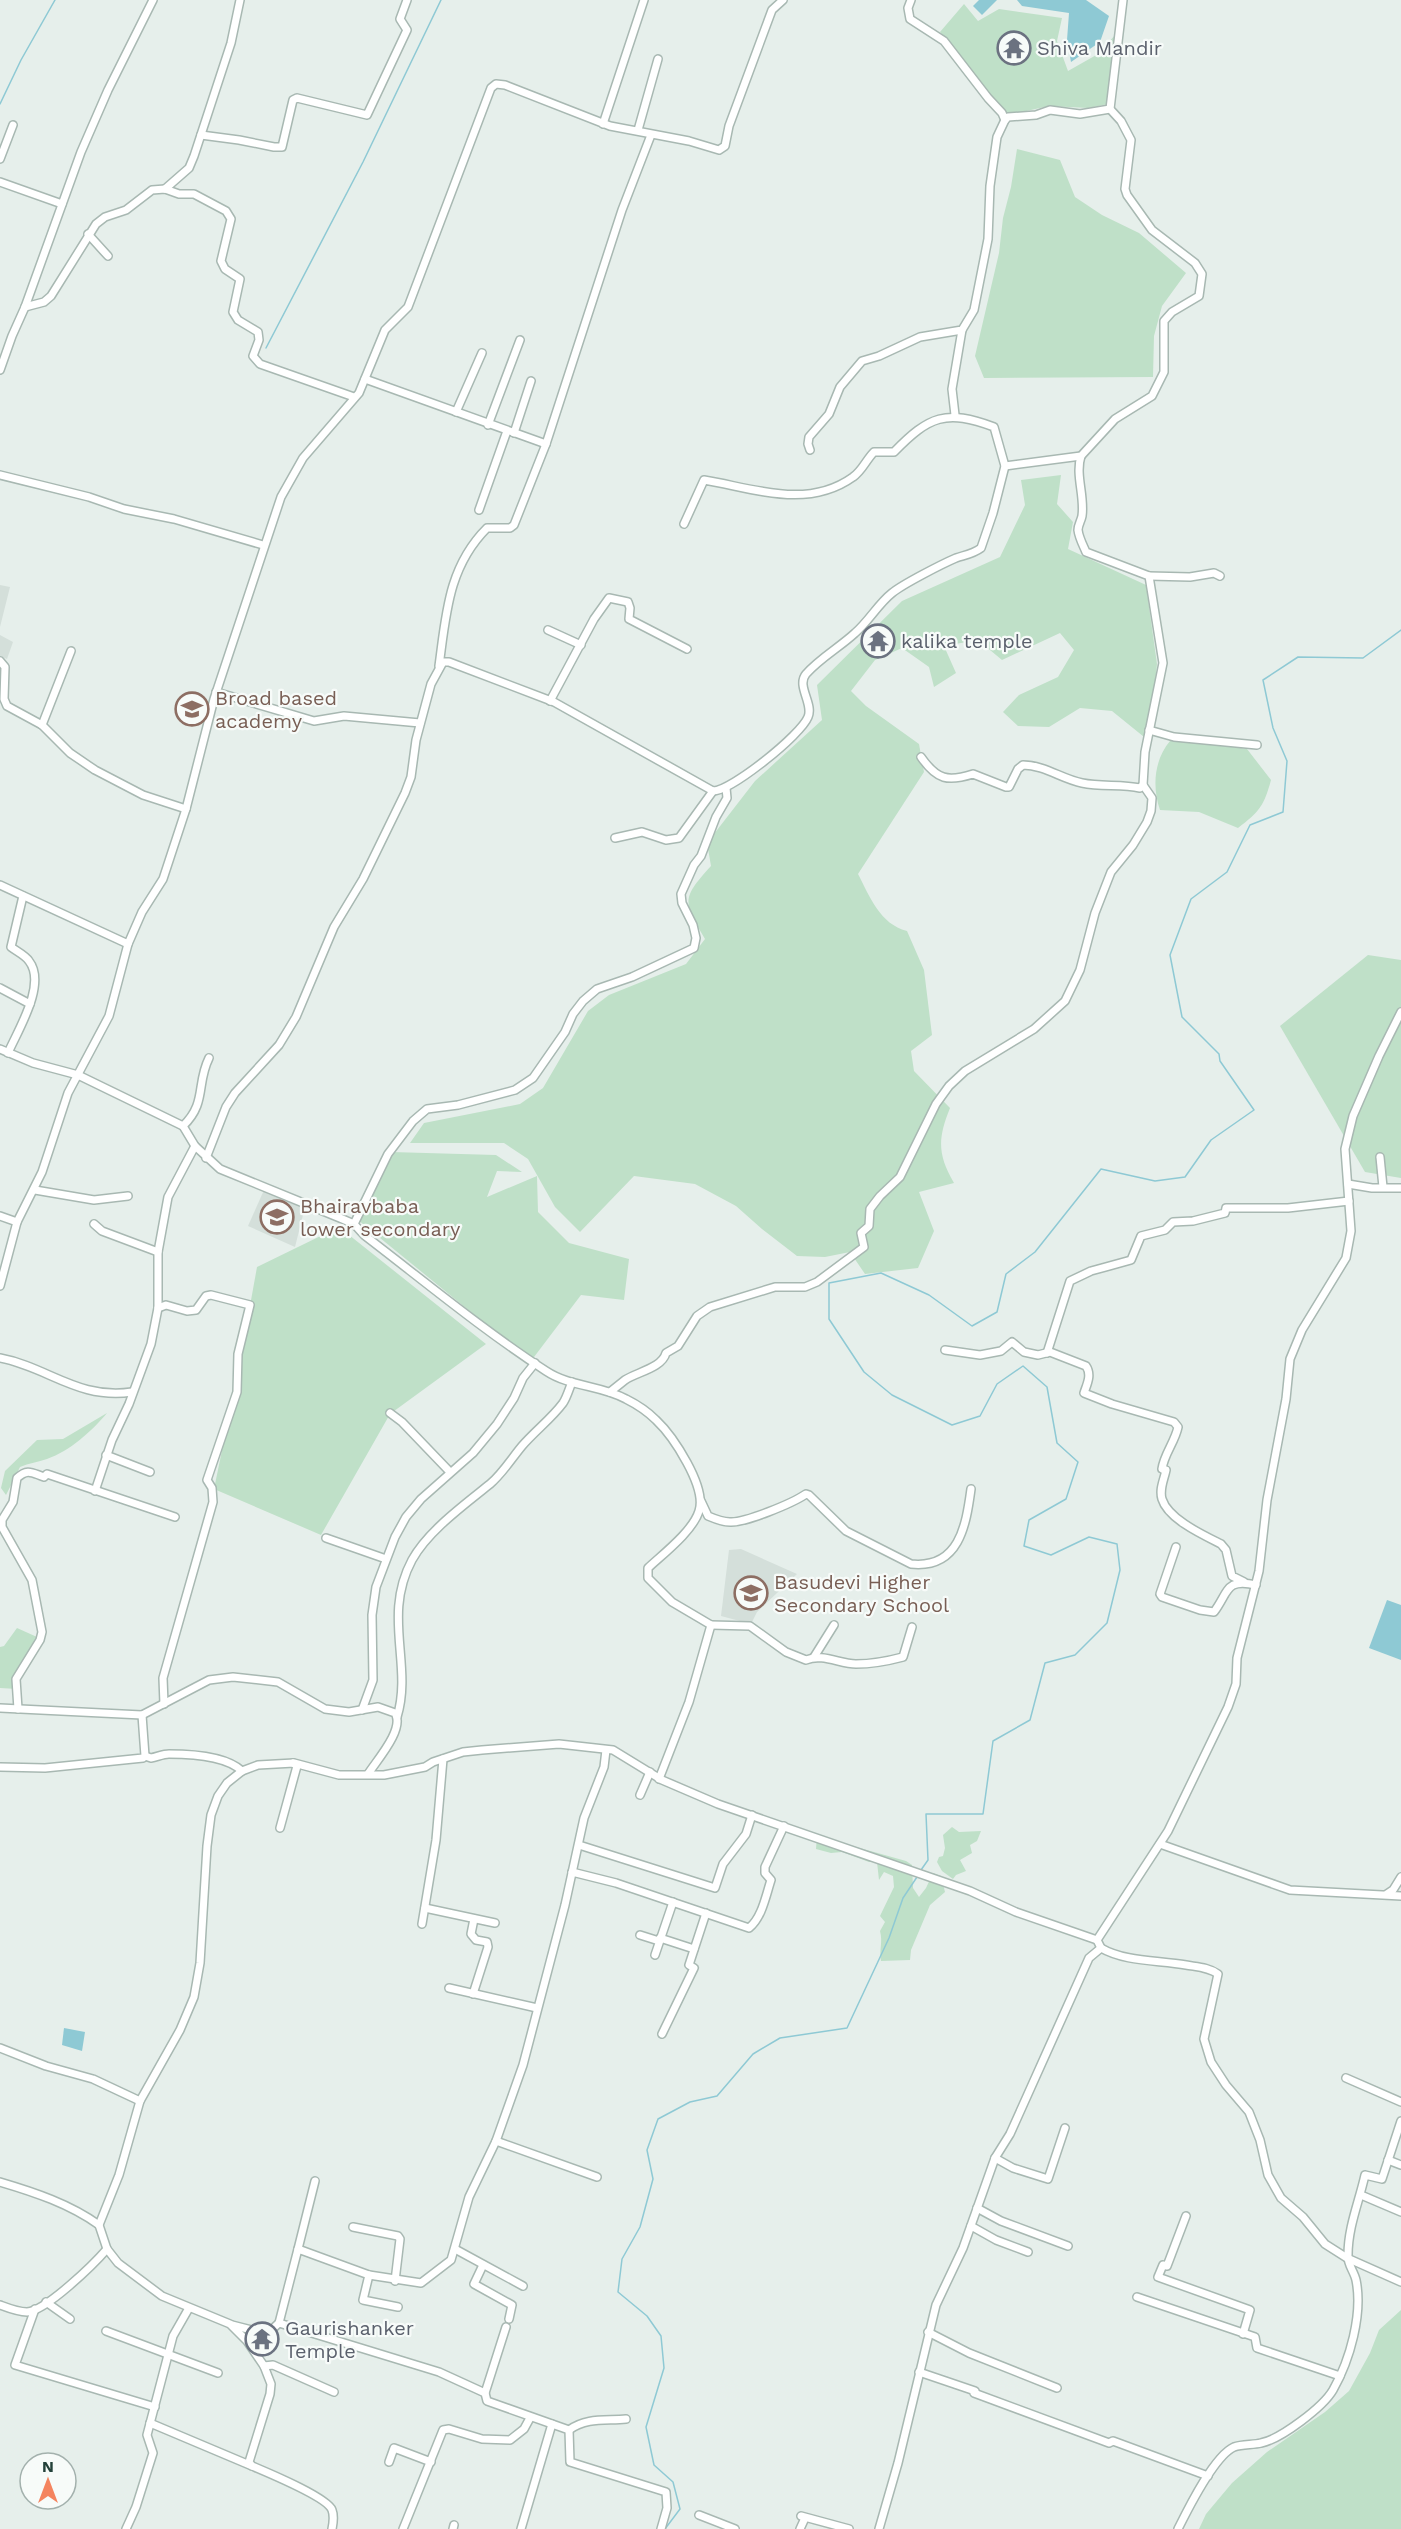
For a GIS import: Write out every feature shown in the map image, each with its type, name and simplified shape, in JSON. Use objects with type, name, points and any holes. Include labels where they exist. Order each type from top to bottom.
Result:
[{"type":"street","points":[[0,370],[12,336],[26,307],[62,204],[108,90],[153,0]]},
{"type":"street","points":[[201,135],[282,147],[293,100],[297,98],[367,115],[407,30],[399,19],[407,0]]},
{"type":"street","points":[[603,124],[645,0]]},
{"type":"street","points":[[0,1286],[17,1222],[35,1190],[66,1100],[109,1016],[128,944],[142,912],[161,883],[186,809],[216,692],[263,545],[288,480],[303,458],[359,393],[385,330],[408,307],[491,88],[496,84],[505,85],[603,124],[688,141],[719,150],[725,146],[729,126],[772,10],[783,0]]},
{"type":"street","points":[[911,0],[908,8],[910,19],[944,41],[987,98],[1002,113],[1005,120]]},
{"type":"street","points":[[1123,0],[1110,109],[1121,121],[1131,140],[1125,189],[1152,230],[1195,263],[1202,274],[1202,283],[1199,296],[1172,312],[1164,321],[1164,372],[1152,396],[1115,418],[1081,456],[1077,466],[1082,489],[1082,518],[1078,526],[1086,552],[1149,576],[1190,577],[1214,573],[1220,576]]},
{"type":"street","points":[[165,189],[189,168],[231,43],[240,1]]},
{"type":"street","points":[[638,130],[658,59]]},
{"type":"street","points":[[955,415],[952,389],[962,330],[974,310],[987,239],[990,186],[997,137],[1005,120],[1008,117],[1036,115],[1050,110],[1080,114],[1110,109]]},
{"type":"street","points":[[0,159],[13,125]]},
{"type":"street","points":[[206,1158],[226,1107],[235,1093],[279,1045],[296,1017],[334,927],[363,879],[405,793],[411,777],[420,723],[431,684],[439,666],[447,605],[462,558],[472,543],[487,528],[510,528],[514,525],[546,444],[622,210],[651,135]]},
{"type":"street","points":[[0,182],[62,204]]},
{"type":"street","points":[[26,307],[44,302],[51,296],[88,234],[99,221],[126,210],[152,190],[165,189],[179,194],[194,194],[210,201],[230,215],[231,224],[221,261],[225,269],[240,279],[233,312],[238,320],[258,333],[259,340],[253,356],[260,364],[354,397]]},
{"type":"street","points":[[88,234],[108,255]]},
{"type":"street","points":[[810,450],[809,437],[829,414],[840,387],[862,361],[879,356],[920,337],[962,330]]},
{"type":"street","points":[[488,425],[520,340]]},
{"type":"street","points":[[456,412],[482,353]]},
{"type":"street","points":[[365,379],[546,444]]},
{"type":"street","points":[[479,510],[531,381]]},
{"type":"street","points":[[615,838],[642,832],[666,840],[679,838],[713,792],[726,788],[769,757],[804,724],[809,716],[803,686],[806,675],[854,634],[892,593],[955,559],[981,548],[1005,466],[994,427],[955,415],[924,426],[911,434],[894,452],[874,452],[856,476],[836,488],[815,494],[765,493],[704,480],[684,524]]},
{"type":"street","points":[[1005,466],[1081,456]]},
{"type":"street","points":[[0,475],[89,497],[124,510],[174,519],[263,545]]},
{"type":"street","points":[[610,1392],[627,1379],[651,1368],[664,1358],[666,1353],[678,1346],[697,1316],[710,1307],[775,1287],[805,1287],[817,1282],[864,1247],[861,1233],[869,1226],[870,1209],[900,1177],[936,1104],[949,1086],[964,1071],[1034,1029],[1065,1001],[1080,970],[1095,913],[1112,872],[1133,845],[1151,811],[1152,798],[1143,785],[1149,730],[1163,663],[1149,576]]},
{"type":"street","points":[[550,701],[607,599],[628,602],[629,619],[687,649]]},
{"type":"street","points":[[548,630],[581,645]]},
{"type":"street","points":[[42,725],[71,651]]},
{"type":"street","points":[[0,661],[5,667],[4,699],[8,706],[42,725],[70,753],[94,770],[143,795],[186,809]]},
{"type":"street","points":[[439,666],[443,662],[449,662],[550,701],[713,792]]},
{"type":"street","points":[[216,692],[314,721],[344,716],[420,723]]},
{"type":"street","points":[[1149,730],[1174,737],[1257,745]]},
{"type":"street","points":[[921,757],[929,769],[941,776],[956,780],[973,774],[1006,787],[1009,787],[1018,768],[1028,765],[1080,783],[1140,788],[1143,785]]},
{"type":"street","points":[[354,1224],[388,1154],[413,1121],[427,1109],[458,1105],[515,1090],[533,1078],[561,1038],[573,1014],[597,989],[632,977],[694,948],[696,938],[682,903],[681,894],[727,798],[726,788]]},
{"type":"street","points":[[0,885],[128,944]]},
{"type":"street","points":[[8,1053],[30,1004],[36,974],[29,960],[10,947],[22,896]]},
{"type":"street","points":[[0,988],[30,1004]]},
{"type":"street","points":[[1097,1940],[1178,1814],[1186,1791],[1228,1707],[1236,1684],[1237,1658],[1256,1585],[1290,1359],[1302,1330],[1346,1258],[1351,1231],[1345,1149],[1353,1116],[1401,1012]]},
{"type":"street","points":[[0,1049],[33,1063],[78,1076],[183,1126],[195,1146],[219,1169],[297,1198],[354,1224],[433,1288],[560,1380],[626,1398],[656,1419],[671,1437],[700,1491],[699,1512],[691,1527],[648,1568],[648,1578],[672,1602],[711,1625],[750,1626],[796,1658],[806,1660],[814,1657],[855,1664],[903,1657],[912,1627]]},
{"type":"street","points":[[183,1126],[191,1118],[200,1101],[208,1058]]},
{"type":"street","points":[[95,1491],[106,1455],[129,1404],[151,1344],[158,1308],[158,1252],[168,1197],[195,1146]]},
{"type":"street","points":[[1380,1157],[1383,1187]]},
{"type":"street","points":[[1348,1184],[1401,1188]]},
{"type":"street","points":[[35,1190],[94,1200],[128,1196]]},
{"type":"street","points":[[1047,1353],[1070,1281],[1091,1271],[1131,1260],[1141,1236],[1165,1230],[1173,1222],[1193,1221],[1225,1212],[1226,1208],[1288,1208],[1349,1201]]},
{"type":"street","points":[[0,1216],[17,1222]]},
{"type":"street","points":[[94,1224],[102,1231],[158,1252]]},
{"type":"street","points":[[158,1308],[166,1305],[187,1311],[196,1310],[206,1296],[211,1295],[250,1305],[238,1354],[237,1392],[224,1437],[207,1480],[212,1488],[213,1502],[163,1678],[164,1704]]},
{"type":"street","points":[[945,1350],[980,1355],[1001,1351],[1012,1342],[1024,1352],[1038,1355],[1057,1354],[1086,1366],[1089,1370],[1089,1380],[1084,1393],[1112,1404],[1174,1422],[1178,1427],[1176,1437],[1162,1469],[1166,1470],[1162,1500],[1173,1517],[1221,1544],[1226,1550],[1232,1576],[1256,1585]]},
{"type":"street","points":[[0,1358],[84,1389],[106,1393],[132,1392]]},
{"type":"street","points":[[362,1710],[373,1680],[372,1615],[376,1587],[386,1559],[406,1517],[421,1499],[473,1453],[514,1398],[522,1378],[535,1363]]},
{"type":"street","points":[[368,1774],[393,1734],[397,1717],[401,1677],[397,1611],[401,1590],[412,1560],[450,1516],[499,1476],[542,1423],[555,1413],[564,1401],[572,1382]]},
{"type":"street","points":[[390,1413],[402,1422],[450,1472]]},
{"type":"street","points":[[106,1455],[150,1472]]},
{"type":"street","points":[[18,1709],[16,1679],[40,1640],[42,1625],[32,1580],[2,1527],[2,1520],[13,1502],[17,1478],[26,1471],[32,1471],[44,1477],[46,1474],[175,1517]]},
{"type":"street","points":[[700,1499],[708,1516],[718,1521],[730,1522],[741,1521],[788,1504],[806,1494],[836,1523],[853,1535],[911,1564],[923,1565],[946,1555],[958,1544],[963,1532],[971,1490]]},
{"type":"street","points":[[326,1539],[386,1559]]},
{"type":"street","points":[[1176,1547],[1160,1594],[1161,1597],[1214,1612],[1228,1588],[1236,1582],[1244,1582]]},
{"type":"street","points":[[659,1779],[689,1702],[711,1625]]},
{"type":"street","points":[[814,1657],[834,1625]]},
{"type":"street","points":[[0,1708],[142,1715],[209,1680],[233,1677],[278,1682],[325,1709],[349,1712],[366,1708],[386,1708],[397,1717]]},
{"type":"street","points":[[142,1715],[145,1756]]},
{"type":"street","points":[[99,2225],[119,2175],[140,2101],[180,2030],[194,1997],[200,1963],[211,1815],[218,1796],[227,1782],[258,1765],[293,1763],[339,1774],[384,1775],[405,1772],[463,1752],[537,1744],[613,1750],[659,1779],[718,1804],[970,1891],[1016,1912],[1097,1940],[1101,1948],[1125,1958],[1156,1960],[1204,1968],[1218,1974],[1204,2039],[1210,2062],[1249,2112],[1260,2140],[1268,2175],[1281,2198],[1303,2217],[1324,2244],[1347,2258],[1401,2282]]},
{"type":"street","points":[[298,2249],[369,2275],[395,2281],[421,2283],[451,2260],[469,2197],[496,2141],[523,2065],[584,1818],[604,1767],[606,1750]]},
{"type":"street","points":[[0,1767],[45,1768],[145,1756],[151,1758],[169,1754],[208,1758],[235,1765],[242,1772]]},
{"type":"street","points":[[422,1924],[436,1840],[443,1759]]},
{"type":"street","points":[[280,1828],[297,1766],[293,1763]]},
{"type":"street","points":[[640,1795],[650,1772]]},
{"type":"street","points":[[579,1845],[715,1888],[723,1864],[742,1840],[752,1815]]},
{"type":"street","points":[[572,1872],[616,1883],[749,1928],[756,1921],[771,1880],[765,1873],[765,1867],[784,1826]]},
{"type":"street","points":[[1160,1845],[1290,1890],[1401,1896]]},
{"type":"street","points":[[1387,1894],[1393,1890],[1401,1877]]},
{"type":"street","points":[[655,1955],[672,1902]]},
{"type":"street","points":[[425,1908],[495,1923]]},
{"type":"street","points":[[662,2034],[694,1968],[689,1965],[706,1913]]},
{"type":"street","points":[[473,1994],[488,1947],[487,1942],[476,1940],[471,1934],[474,1919]]},
{"type":"street","points":[[640,1935],[694,1950]]},
{"type":"street","points":[[879,2529],[898,2463],[928,2332],[945,2283],[963,2248],[995,2158],[1010,2134],[1089,1958],[1101,1948]]},
{"type":"street","points":[[449,1988],[537,2008]]},
{"type":"street","points":[[0,2048],[46,2066],[93,2079],[140,2101]]},
{"type":"street","points":[[1346,2078],[1401,2102]]},
{"type":"street","points":[[1178,2529],[1193,2499],[1222,2457],[1234,2448],[1263,2443],[1289,2429],[1311,2413],[1332,2392],[1356,2331],[1356,2280],[1347,2258],[1351,2226],[1365,2175],[1382,2179],[1401,2121]]},
{"type":"street","points":[[995,2158],[1013,2168],[1048,2179],[1065,2128]]},
{"type":"street","points":[[496,2141],[597,2177]]},
{"type":"street","points":[[1388,2160],[1401,2165]]},
{"type":"street","points":[[0,2182],[29,2190],[75,2210],[99,2225],[107,2249],[118,2263],[162,2296],[230,2324],[267,2334],[279,2322],[315,2181]]},
{"type":"street","points":[[1361,2195],[1401,2212]]},
{"type":"street","points":[[977,2208],[1001,2221],[1068,2246]]},
{"type":"street","points":[[1186,2216],[1167,2266],[1163,2265],[1158,2277],[1250,2310],[1243,2334]]},
{"type":"street","points":[[970,2226],[996,2240],[1028,2252]]},
{"type":"street","points":[[353,2227],[398,2236],[400,2239],[395,2281]]},
{"type":"street","points":[[0,2305],[28,2312],[35,2309],[69,2287],[107,2249]]},
{"type":"street","points":[[455,2249],[523,2286]]},
{"type":"street","points":[[483,2265],[474,2284],[512,2306],[485,2393],[487,2401],[530,2418],[570,2430]]},
{"type":"street","points":[[369,2275],[363,2300],[398,2307]]},
{"type":"street","points":[[1137,2297],[1255,2337],[1257,2348],[1340,2376]]},
{"type":"street","points":[[46,2302],[70,2319]]},
{"type":"street","points":[[126,2529],[136,2507],[153,2453],[147,2438],[173,2336],[189,2308]]},
{"type":"street","points":[[35,2309],[15,2365],[155,2408]]},
{"type":"street","points":[[279,2322],[439,2372],[485,2393]]},
{"type":"street","points":[[230,2324],[247,2341],[264,2366],[271,2384],[270,2394],[249,2456],[252,2466]]},
{"type":"street","points":[[106,2331],[218,2373]]},
{"type":"street","points":[[928,2332],[969,2353],[1057,2388]]},
{"type":"street","points":[[264,2366],[273,2366],[334,2392]]},
{"type":"street","points":[[919,2372],[975,2391],[974,2393],[1109,2443],[1113,2441],[1208,2476]]},
{"type":"street","points":[[403,2529],[443,2430],[449,2429],[482,2439],[510,2440],[524,2428],[530,2418]]},
{"type":"street","points":[[570,2430],[578,2424],[593,2420],[627,2419]]},
{"type":"street","points":[[150,2423],[298,2486],[332,2510],[332,2529]]},
{"type":"street","points":[[521,2529],[552,2424]]},
{"type":"street","points":[[570,2430],[570,2462],[666,2492],[667,2508],[661,2529]]},
{"type":"street","points":[[388,2462],[394,2448],[431,2462]]},
{"type":"street","points":[[699,2515],[735,2529]]},
{"type":"street","points":[[801,2529],[803,2517],[849,2529]]},
{"type":"shaded area","points":[[0,585],[10,587],[0,627]]},
{"type":"shaded area","points":[[0,635],[13,642],[7,659],[0,656]]},
{"type":"shaded area","name":"Broad based academy","points":[[189,691],[207,699],[194,726],[176,718]]},
{"type":"shaded area","name":"Bhairavbaba lower secondary","points":[[264,1190],[305,1207],[295,1247],[248,1226]]},
{"type":"shaded area","name":"Basudevi Higher Secondary School","points":[[741,1549],[797,1574],[757,1612],[751,1624],[721,1616],[729,1550]]},
{"type":"green space","points":[[964,4],[978,21],[999,9],[1062,18],[1057,41],[1068,71],[1098,54],[1116,34],[1108,104],[1088,108],[1049,106],[1008,115],[983,89],[940,32]]},
{"type":"green space","points":[[1017,149],[1060,160],[1075,197],[1102,215],[1139,233],[1186,273],[1162,306],[1154,336],[1153,377],[984,378],[975,356],[999,253],[1003,218]]},
{"type":"green space","points":[[1061,475],[1057,504],[1073,522],[1068,549],[1146,585],[1157,664],[1149,741],[1112,711],[1080,708],[1049,727],[1018,726],[1003,712],[1019,695],[1058,677],[1074,650],[1060,633],[1002,660],[978,640],[944,646],[956,673],[934,687],[929,667],[902,648],[875,660],[851,691],[866,706],[919,744],[924,772],[858,874],[883,916],[907,931],[924,970],[932,1035],[911,1051],[914,1071],[950,1108],[943,1128],[941,1146],[948,1173],[954,1183],[919,1192],[934,1231],[918,1268],[865,1274],[850,1252],[825,1257],[797,1256],[736,1206],[695,1184],[634,1176],[580,1232],[555,1207],[528,1159],[504,1143],[410,1143],[424,1123],[520,1104],[543,1088],[588,1011],[609,995],[686,964],[705,939],[692,917],[688,901],[694,886],[711,866],[707,843],[755,781],[822,720],[817,685],[902,601],[1000,557],[1025,505],[1021,480]]},
{"type":"green space","points":[[1186,739],[1247,749],[1271,780],[1260,808],[1238,828],[1199,812],[1160,810],[1155,783],[1158,765],[1170,741]]},
{"type":"green space","points":[[1368,955],[1401,960],[1401,1178],[1365,1172],[1280,1026]]},
{"type":"green space","points":[[391,1152],[496,1155],[522,1172],[497,1171],[487,1197],[537,1176],[538,1212],[569,1243],[629,1259],[624,1300],[581,1295],[531,1361],[358,1220]]},
{"type":"green space","points":[[339,1227],[486,1344],[390,1414],[321,1535],[214,1489],[257,1267]]},
{"type":"green space","points":[[107,1413],[64,1451],[20,1467],[6,1495],[1,1488],[5,1471],[37,1440],[63,1439]]},
{"type":"green space","points":[[17,1628],[37,1637],[11,1679],[17,1689],[0,1688],[0,1647],[4,1646]]},
{"type":"green space","points":[[952,1827],[959,1832],[981,1831],[977,1841],[970,1845],[972,1853],[960,1860],[966,1871],[956,1875],[953,1879],[942,1871],[937,1862],[939,1857],[943,1856],[945,1848],[943,1835]]},
{"type":"green space","points":[[817,1836],[906,1861],[912,1865],[913,1888],[919,1897],[933,1873],[941,1876],[945,1892],[930,1905],[911,1950],[910,1960],[881,1961],[880,1931],[885,1922],[880,1916],[894,1887],[893,1876],[884,1872],[879,1880],[877,1862],[869,1862],[842,1852],[831,1853],[816,1849]]},
{"type":"green space","points":[[1401,2310],[1401,2529],[1199,2529],[1206,2514],[1232,2483],[1267,2452],[1325,2412],[1349,2391],[1370,2353],[1379,2330]]},
{"type":"water","points":[[979,0],[997,0],[982,15],[973,6]]},
{"type":"water","points":[[1017,0],[1086,0],[1109,16],[1100,42],[1071,62],[1067,40],[1069,13],[1022,6]]},
{"type":"water","points":[[1387,1600],[1401,1605],[1401,1660],[1369,1648]]},
{"type":"water","points":[[64,2028],[85,2032],[82,2051],[62,2045]]},
{"type":"waterway","points":[[0,104],[21,60],[55,0]]},
{"type":"waterway","points":[[266,348],[363,162],[441,0]]},
{"type":"waterway","points":[[921,1870],[928,1860],[926,1814],[983,1814],[993,1741],[1030,1720],[1045,1663],[1075,1655],[1107,1623],[1120,1570],[1117,1544],[1089,1537],[1051,1555],[1024,1546],[1029,1520],[1066,1499],[1078,1462],[1057,1443],[1047,1387],[1023,1366],[997,1384],[980,1416],[952,1425],[892,1395],[864,1372],[829,1319],[829,1283],[881,1273],[929,1295],[972,1326],[997,1312],[1006,1274],[1035,1252],[1101,1169],[1155,1181],[1185,1177],[1211,1140],[1254,1110],[1220,1061],[1219,1054],[1182,1017],[1170,955],[1191,899],[1227,872],[1250,825],[1283,812],[1287,761],[1273,728],[1263,680],[1298,657],[1363,658],[1401,630]]},
{"type":"waterway","points":[[665,2529],[680,2509],[673,2482],[654,2465],[646,2427],[664,2368],[661,2336],[647,2316],[618,2292],[622,2259],[640,2227],[653,2179],[647,2150],[658,2119],[690,2102],[717,2096],[753,2054],[780,2038],[847,2028],[889,1938],[903,1898],[917,1877]]},
{"type":"place","name":"Shiva Mandir","points":[[1014,48]]},
{"type":"place","name":"kalika temple","points":[[878,641]]},
{"type":"place","name":"Broad based academy","points":[[192,709]]},
{"type":"place","name":"Bhairavbaba lower secondary","points":[[277,1217]]},
{"type":"place","name":"Basudevi Higher Secondary School","points":[[751,1593]]},
{"type":"place","name":"Gaurishanker Temple","points":[[262,2339]]}]
